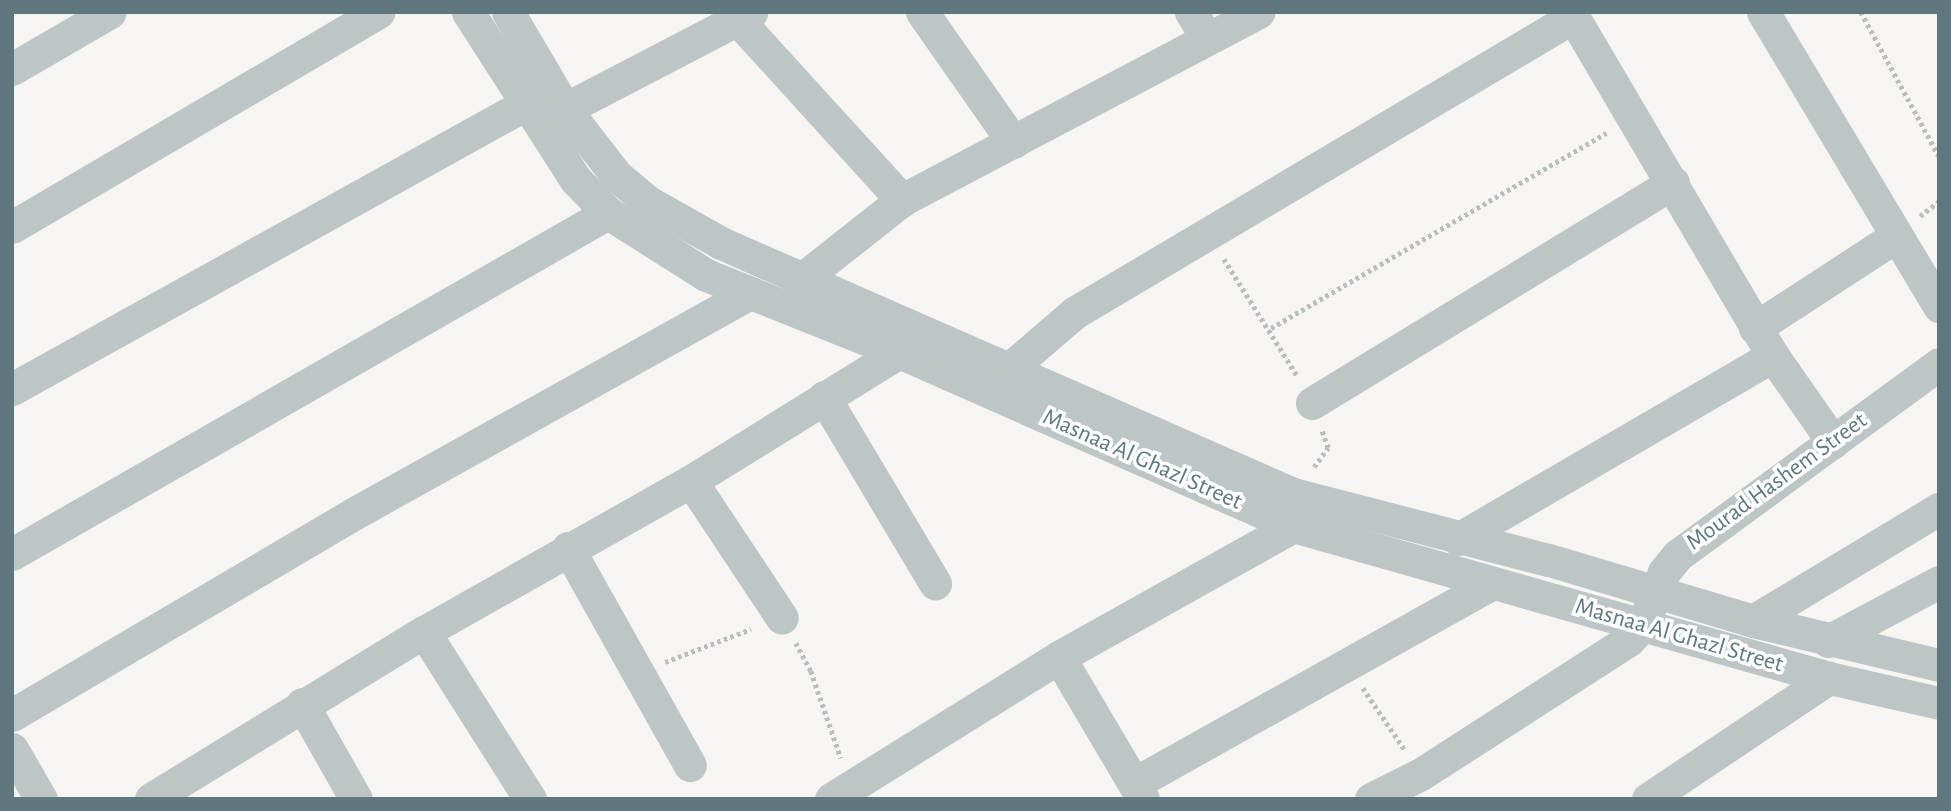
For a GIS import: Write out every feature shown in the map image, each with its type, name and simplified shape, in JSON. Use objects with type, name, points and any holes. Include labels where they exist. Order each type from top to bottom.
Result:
[{"type":"street","points":[[12,69],[110,12]]},
{"type":"street","points":[[12,227],[379,12]]},
{"type":"street","name":"Masnaa Al Ghazl Street","points":[[468,12],[524,105],[576,180],[608,213],[695,268],[750,294],[1293,510],[1491,584],[1643,624],[1829,678],[1939,703]]},
{"type":"street","name":"Masnaa Al Ghazl Street","points":[[508,12],[565,109],[598,154],[648,202],[683,225],[1009,369],[1293,510],[1458,539],[1828,641],[1939,665]]},
{"type":"street","points":[[922,12],[1013,142]]},
{"type":"street","points":[[802,279],[902,200],[1013,142],[1199,26],[1258,12]]},
{"type":"street","points":[[1763,12],[1939,306]]},
{"type":"street","points":[[1009,369],[1074,313],[1572,15],[1634,116],[1755,328],[1833,442]]},
{"type":"street","points":[[565,109],[745,16],[902,200]]},
{"type":"street","points":[[12,389],[524,105]]},
{"type":"street","points":[[1312,403],[1673,183]]},
{"type":"street","points":[[12,554],[608,213]]},
{"type":"street","points":[[1755,328],[1896,236]]},
{"type":"street","points":[[12,715],[355,513],[750,294]]},
{"type":"street","points":[[151,799],[191,788],[302,704],[568,548],[691,481],[899,352]]},
{"type":"street","points":[[1458,539],[1773,356]]},
{"type":"street","name":"Mourad Hashem Street","points":[[1643,624],[1656,592],[1678,555],[1939,364]]},
{"type":"street","points":[[824,397],[935,583]]},
{"type":"street","points":[[691,481],[782,618]]},
{"type":"street","points":[[1753,621],[1939,509]]},
{"type":"street","points":[[840,791],[1293,510]]},
{"type":"street","points":[[568,548],[690,765]]},
{"type":"street","points":[[1828,641],[1939,582]]},
{"type":"street","points":[[1059,657],[1139,791],[1346,664],[1491,584]]},
{"type":"street","points":[[1371,799],[1421,774],[1615,651],[1643,624]]},
{"type":"street","points":[[424,632],[530,799]]},
{"type":"street","points":[[1648,799],[1829,678]]},
{"type":"street","points":[[302,704],[356,799]]},
{"type":"street","points":[[12,749],[41,799]]},
{"type":"path","points":[[1861,12],[1939,156]]},
{"type":"path","points":[[1271,328],[1634,116]]},
{"type":"path","points":[[1206,233],[1271,328],[1312,403],[1328,448],[1293,510]]},
{"type":"path","points":[[638,673],[782,618],[811,671],[840,791]]},
{"type":"path","points":[[1346,664],[1421,774]]}]
